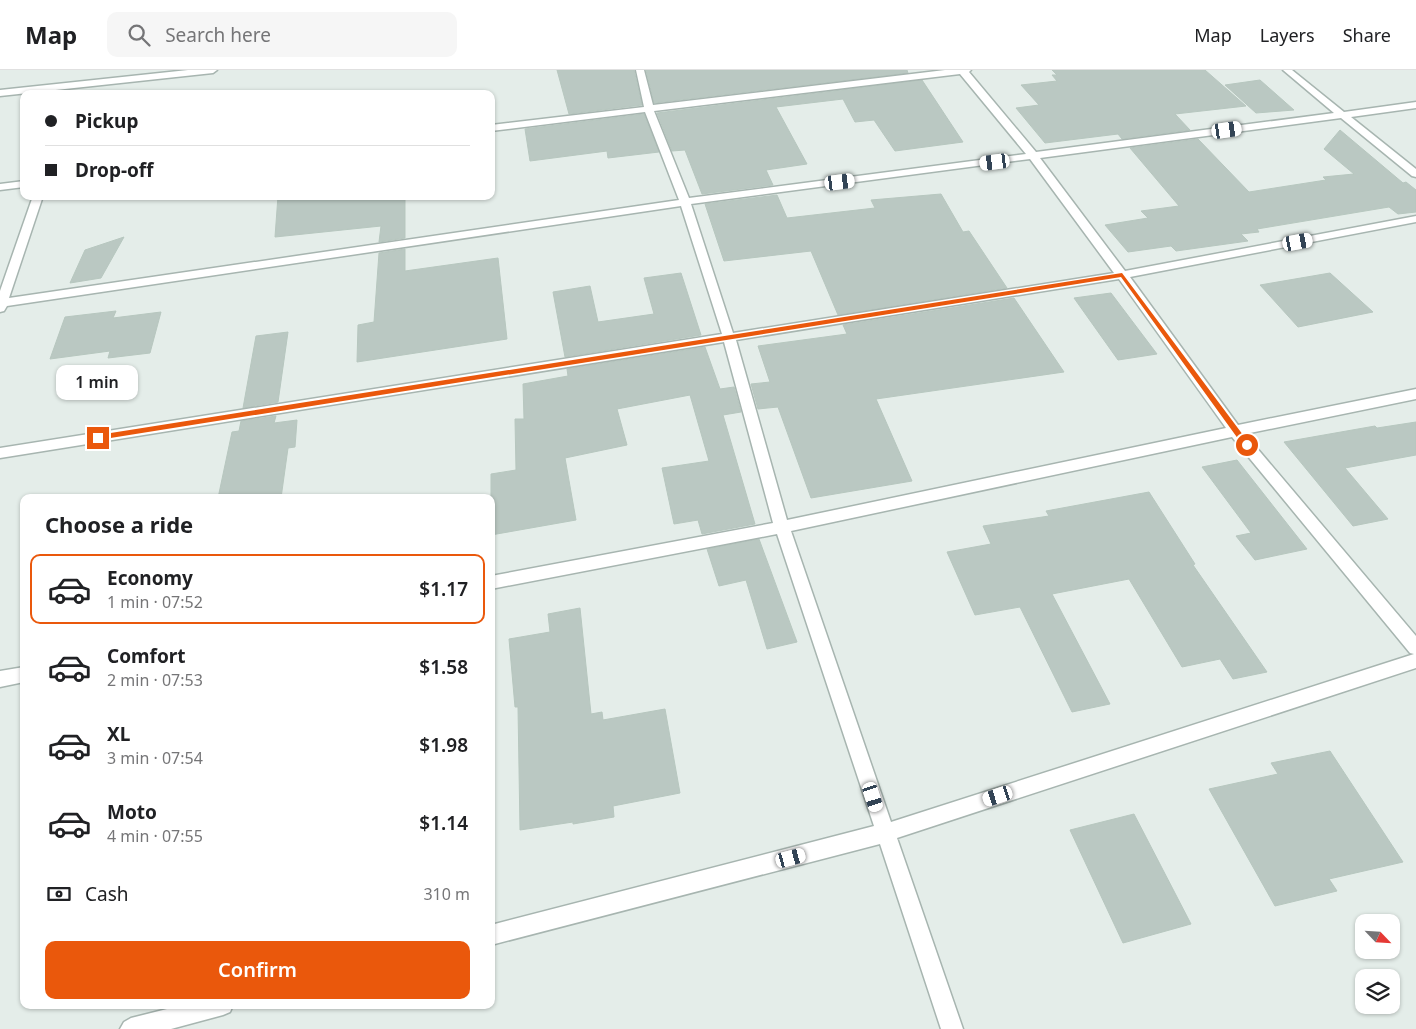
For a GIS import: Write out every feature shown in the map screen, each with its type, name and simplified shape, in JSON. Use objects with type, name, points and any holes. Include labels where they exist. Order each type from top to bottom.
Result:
[{"type":"street","points":[[93,90],[102,70]]},
{"type":"street","points":[[29,90],[213,70]]},
{"type":"street","points":[[640,70],[649,110],[685,202],[729,338],[782,527],[952,1029]]},
{"type":"street","points":[[495,128],[964,70],[1034,157],[1235,431],[1416,648]]},
{"type":"street","points":[[1287,70],[1416,174]]},
{"type":"street","points":[[0,93],[20,91]]},
{"type":"street","points":[[37,200],[1,304],[685,202],[1416,105]]},
{"type":"street","points":[[0,186],[20,184]]},
{"type":"street","points":[[0,454],[1122,275],[1416,219]]},
{"type":"street","points":[[495,583],[782,527],[1416,394]]},
{"type":"street","points":[[495,934],[885,833],[1416,661]]},
{"type":"street","points":[[0,679],[20,675]]},
{"type":"street","points":[[131,1029],[208,1009]]},
{"type":"building","points":[[557,70],[634,70],[642,105],[569,114]]},
{"type":"building","points":[[646,70],[907,70],[908,73],[654,103]]},
{"type":"building","points":[[1052,70],[1205,70],[1246,106],[1175,114],[1190,130],[1122,139],[1118,134],[1045,143],[1016,108],[1039,105],[1021,85],[1057,81],[1052,75],[1057,75]]},
{"type":"building","points":[[922,80],[963,142],[895,151],[874,120],[855,122],[843,99],[776,107],[807,164],[766,170],[773,185],[702,194],[685,150],[672,151],[657,113]]},
{"type":"building","points":[[1260,80],[1294,110],[1256,113],[1225,85]]},
{"type":"building","points":[[644,114],[659,152],[608,158],[607,151],[530,161],[525,129]]},
{"type":"building","points":[[1340,130],[1403,183],[1406,182],[1416,190],[1416,212],[1398,214],[1389,207],[1257,229],[1259,232],[1241,234],[1248,241],[1176,251],[1171,246],[1128,252],[1105,225],[1148,218],[1141,211],[1179,206],[1130,148],[1198,139],[1249,192],[1326,180],[1323,177],[1354,174],[1324,149]]},
{"type":"building","points":[[941,194],[963,232],[969,231],[1007,288],[838,315],[811,251],[724,261],[705,204],[777,195],[787,218],[875,208],[871,200]]},
{"type":"building","points":[[278,200],[405,200],[405,238],[379,242],[381,226],[275,237]]},
{"type":"building","points":[[124,237],[101,278],[70,283],[85,250]]},
{"type":"building","points":[[405,249],[405,271],[498,258],[507,339],[357,362],[358,325],[374,322],[379,253]]},
{"type":"building","points":[[681,273],[701,335],[565,357],[553,292],[590,286],[598,322],[654,314],[644,278]]},
{"type":"building","points":[[1330,273],[1373,312],[1298,327],[1260,285]]},
{"type":"building","points":[[1111,293],[1157,354],[1118,360],[1074,298]]},
{"type":"building","points":[[1014,298],[1064,372],[876,399],[912,481],[811,498],[778,407],[758,409],[751,384],[770,382],[758,346],[847,334],[843,325]]},
{"type":"building","points":[[116,311],[113,318],[161,312],[150,353],[108,358],[110,351],[50,359],[65,317]]},
{"type":"building","points":[[288,332],[278,402],[243,408],[256,336]]},
{"type":"building","points":[[705,347],[720,389],[734,387],[741,412],[723,415],[755,524],[702,534],[698,520],[674,524],[662,468],[709,461],[690,395],[617,409],[627,445],[565,458],[576,520],[495,534],[495,494],[491,494],[491,474],[516,470],[515,419],[524,419],[523,384],[568,376],[567,369]]},
{"type":"building","points":[[276,416],[274,423],[297,420],[295,447],[288,448],[282,494],[219,494],[232,432],[239,431],[241,421]]},
{"type":"building","points":[[1416,422],[1416,455],[1345,468],[1388,519],[1353,526],[1284,442],[1375,426],[1377,428]]},
{"type":"building","points":[[1237,460],[1307,549],[1255,560],[1236,536],[1251,533],[1202,467]]},
{"type":"building","points":[[1149,492],[1195,564],[1193,565],[1267,672],[1233,679],[1220,659],[1182,667],[1129,579],[1052,594],[1110,704],[1072,712],[1020,607],[975,615],[947,552],[991,544],[983,526],[1049,516],[1046,511]]},
{"type":"building","points":[[759,539],[797,642],[767,649],[746,580],[719,586],[707,549]]},
{"type":"building","points":[[580,608],[591,714],[602,712],[603,720],[665,709],[680,793],[613,806],[614,817],[520,830],[518,707],[515,707],[509,639],[550,632],[548,614]]},
{"type":"building","points":[[1330,751],[1403,862],[1329,879],[1337,891],[1275,906],[1209,789],[1278,774],[1271,763]]},
{"type":"building","points":[[1134,814],[1191,924],[1123,943],[1070,830]]},
{"type":"route","points":[[98,438],[1122,275],[1247,445]]}]
